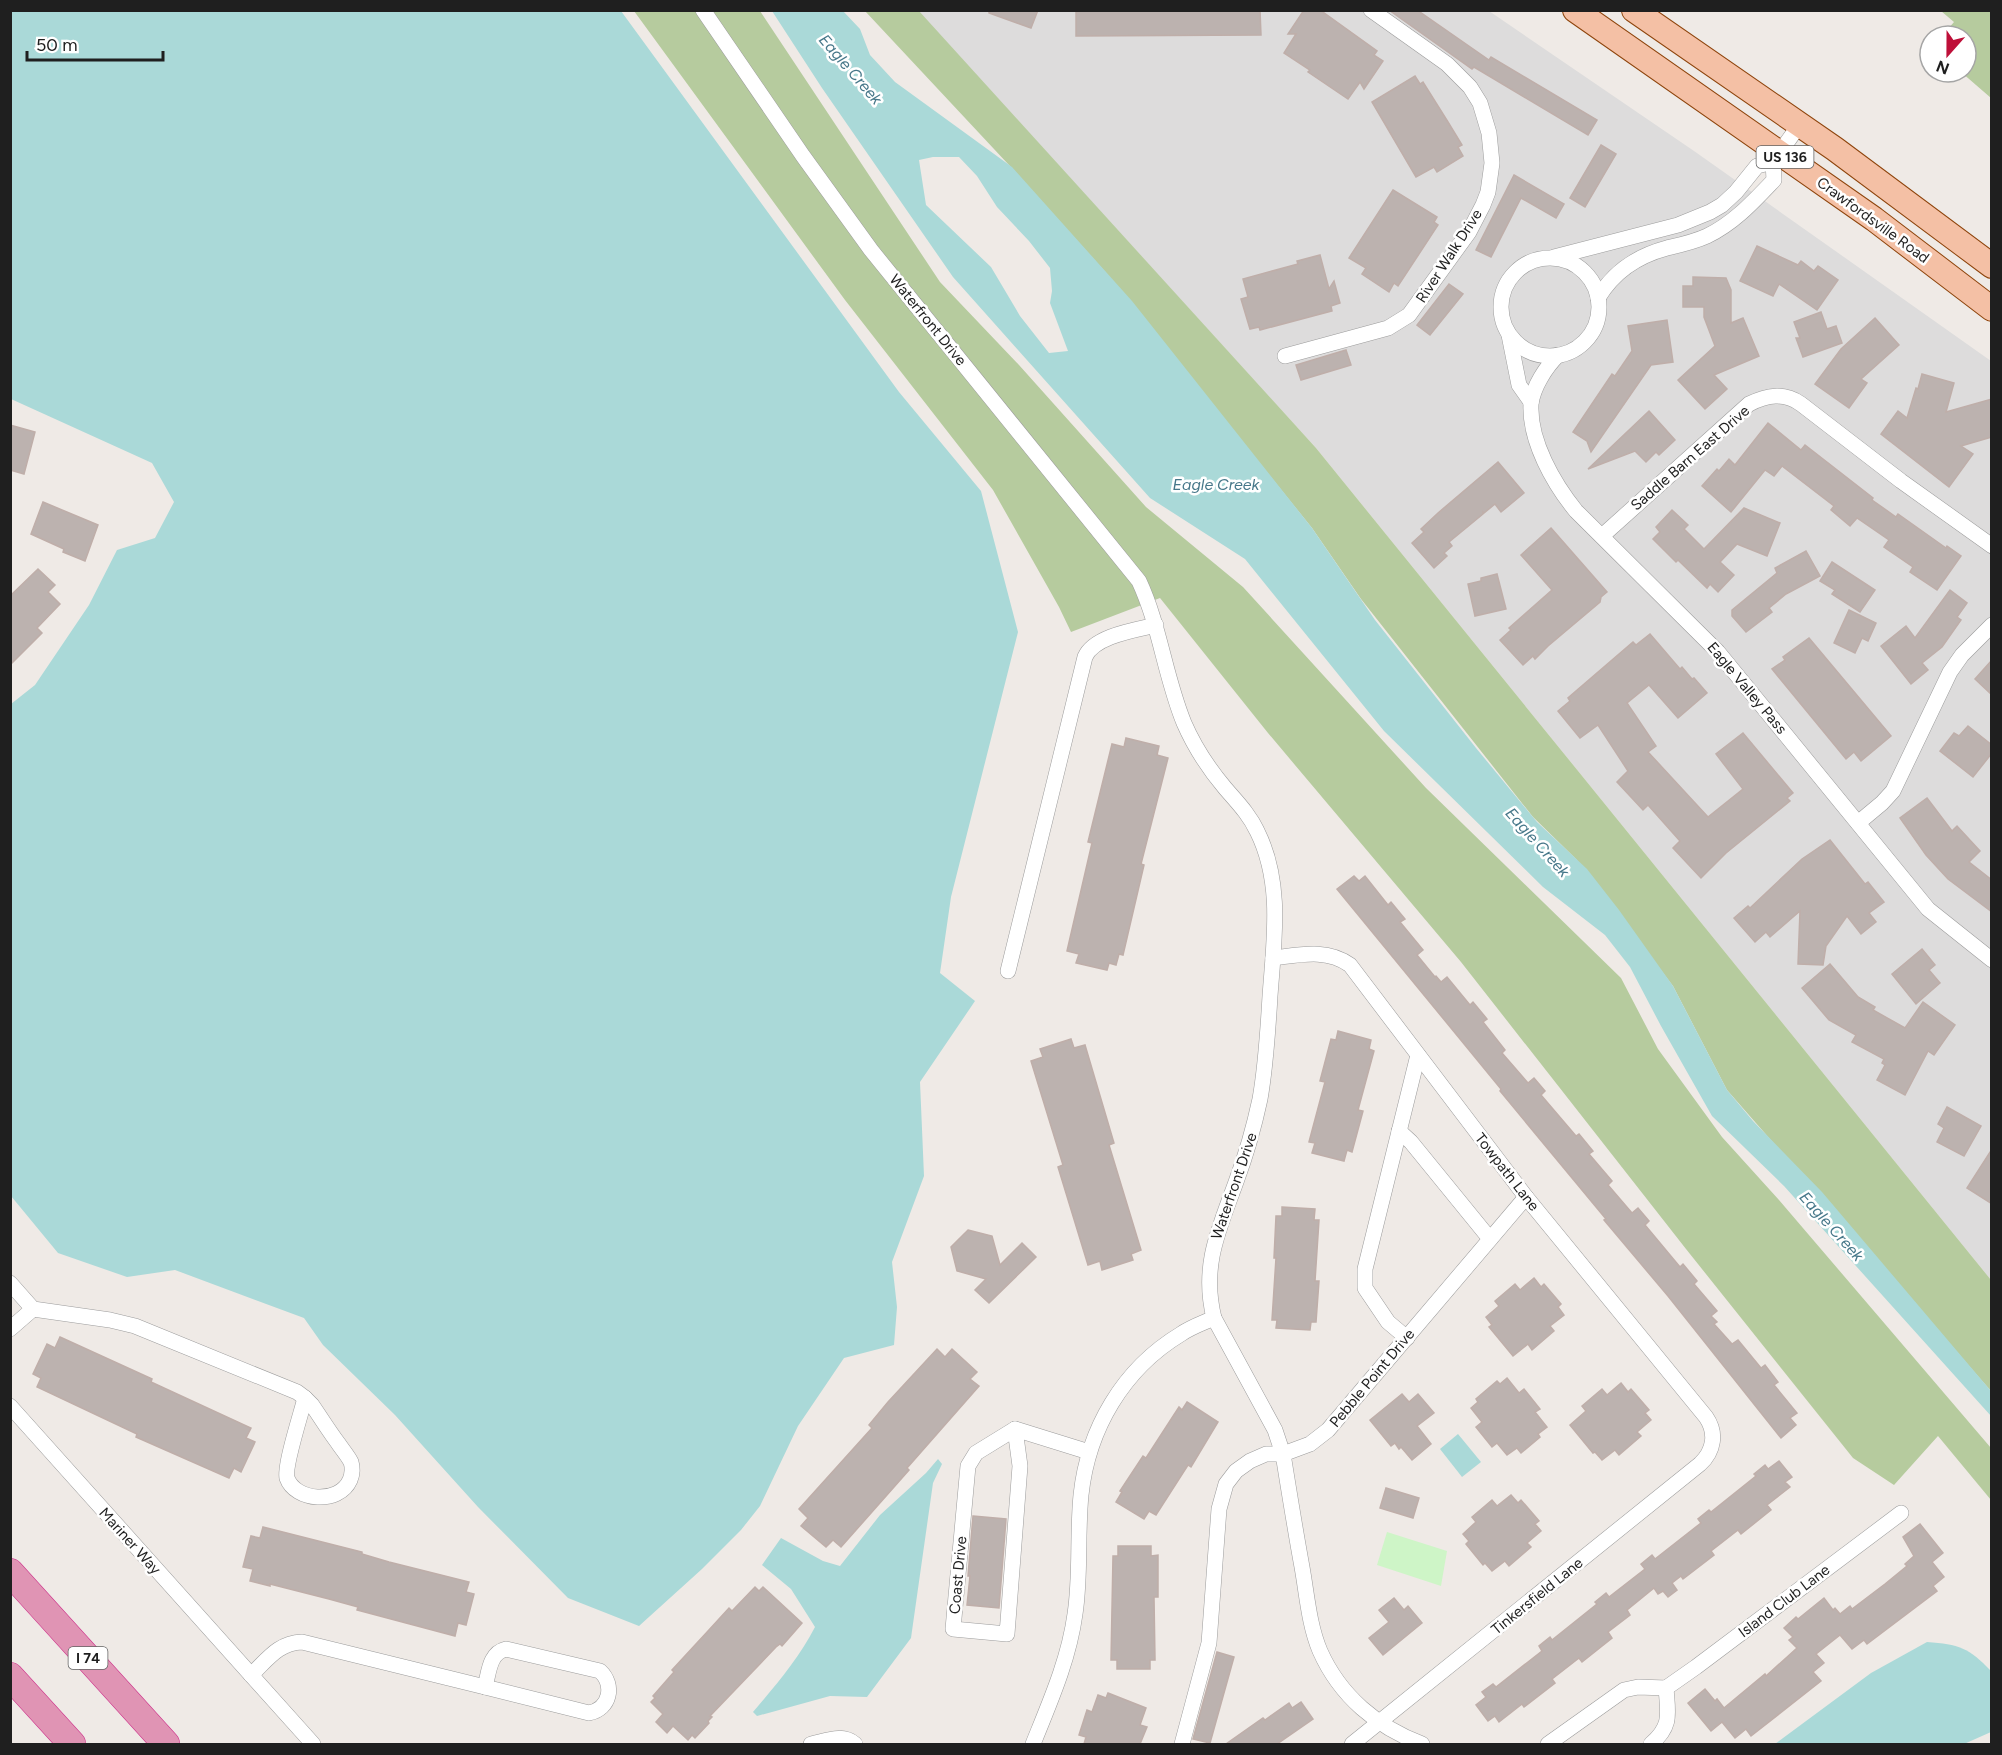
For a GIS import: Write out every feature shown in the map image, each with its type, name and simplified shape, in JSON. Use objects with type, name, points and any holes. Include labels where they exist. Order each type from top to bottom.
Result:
[{"type":"highway","name":"I 74","points":[[10,1572],[166,1744]]},
{"type":"highway","points":[[10,1676],[72,1744]]},
{"type":"main road","name":"Crawfordsville Road","points":[[1575,10],[1777,157],[1874,219],[1992,309]]},
{"type":"main road","name":"US 136","points":[[1634,10],[1897,193],[1992,266]]},
{"type":"street","name":"Waterfront Drive","points":[[704,10],[803,156],[871,250],[1139,581],[1151,608],[1170,683],[1185,724],[1211,770],[1244,809],[1264,846],[1275,894],[1266,1056],[1258,1108],[1245,1158],[1213,1248],[1210,1284],[1214,1318],[1275,1430],[1282,1454],[1309,1614],[1321,1652],[1342,1688],[1354,1701],[1379,1723],[1404,1738],[1422,1744]]},
{"type":"street","name":"River Walk Drive","points":[[1285,356],[1388,328],[1409,315],[1469,232],[1488,192],[1492,164],[1489,133],[1480,103],[1470,87],[1447,64],[1371,10]]},
{"type":"street","name":"Eagle Valley Pass","points":[[1531,402],[1546,369],[1558,355],[1575,349],[1588,338],[1596,321],[1598,298],[1611,278],[1622,267],[1650,253],[1704,238],[1745,211],[1774,180],[1777,157],[1800,124]]},
{"type":"street","name":"Eagle Valley Pass","points":[[1777,157],[1757,166],[1736,192],[1722,204],[1695,219],[1531,262],[1521,268],[1506,285],[1502,296],[1501,312],[1509,333],[1519,385],[1531,402],[1536,436],[1552,476],[1576,511],[1704,636],[1928,909],[1992,960]]},
{"type":"street","points":[[1542,260],[1562,260],[1580,269],[1593,285],[1598,298]]},
{"type":"street","points":[[1509,333],[1519,345],[1534,353],[1558,355]]},
{"type":"street","name":"Saddle Barn East Drive","points":[[1602,536],[1749,404],[1764,397],[1786,397],[1797,401],[1901,481],[1992,546]]},
{"type":"street","points":[[1008,971],[1087,652],[1092,646],[1114,636],[1156,625]]},
{"type":"street","points":[[1858,823],[1893,791],[1950,672],[1962,655],[1992,625]]},
{"type":"street","name":"Towpath Lane","points":[[1273,958],[1314,954],[1333,955],[1346,962],[1356,972],[1526,1197],[1706,1417],[1712,1428],[1713,1441]]},
{"type":"street","points":[[1407,1338],[1388,1322],[1365,1288],[1365,1269],[1418,1055]]},
{"type":"street","points":[[1399,1131],[1411,1142],[1490,1239]]},
{"type":"street","name":"Pebble Point Drive","points":[[1182,1744],[1209,1643],[1219,1509],[1223,1492],[1231,1477],[1250,1461],[1266,1454],[1282,1454],[1310,1444],[1328,1430],[1526,1197]]},
{"type":"street","points":[[10,1283],[33,1309],[110,1320],[135,1326],[297,1392],[305,1398],[309,1401],[351,1463],[352,1475],[347,1486],[328,1498],[300,1493],[288,1481],[287,1467],[305,1398]]},
{"type":"street","points":[[10,1329],[33,1309]]},
{"type":"street","points":[[1033,1744],[1062,1668],[1074,1625],[1079,1573],[1081,1498],[1089,1452],[1103,1417],[1132,1375],[1149,1357],[1183,1332],[1214,1318]]},
{"type":"street","name":"Mariner Way","points":[[10,1406],[314,1744]]},
{"type":"street","points":[[1015,1429],[1089,1452]]},
{"type":"street","name":"Coast Drive","points":[[1015,1429],[1020,1466],[1007,1634],[953,1629],[968,1466],[976,1454],[1015,1429]]},
{"type":"street","name":"Tinkersfield Lane","points":[[1352,1744],[1700,1464],[1708,1455],[1713,1441]]},
{"type":"street","name":"Island Club Lane","points":[[1666,1688],[1901,1513]]},
{"type":"street","points":[[251,1675],[279,1648],[287,1644],[302,1642],[485,1688],[588,1713],[596,1712],[603,1706],[609,1685],[607,1678],[600,1671],[506,1649],[498,1652],[492,1658],[485,1688]]},
{"type":"street","points":[[1548,1744],[1624,1690],[1635,1687],[1666,1688],[1667,1726],[1660,1737],[1651,1744]]},
{"type":"street","points":[[811,1744],[844,1738],[855,1744]]},
{"type":"shaded area","points":[[918,11],[1489,11],[1694,151],[1991,361],[1991,1280],[1316,448]]},
{"type":"green space","points":[[634,11],[760,11],[940,282],[1019,365],[1146,507],[1243,587],[1426,788],[1621,978],[1658,1049],[1722,1137],[1779,1200],[1991,1448],[1991,1500],[1938,1436],[1894,1485],[1853,1458],[1461,962],[1268,733],[1160,598],[1071,632],[993,490],[845,300]]},
{"type":"green space","points":[[865,11],[919,11],[1316,448],[1991,1280],[1991,1391],[1727,1090],[1673,986],[1576,859],[1533,817],[1361,599],[1312,528],[1107,274]]},
{"type":"green space","points":[[1941,11],[1991,11],[1991,98],[1975,84],[1978,84],[1978,24],[1952,24],[1954,22]]},
{"type":"green space","points":[[1387,1532],[1447,1551],[1441,1586],[1377,1565]]},
{"type":"water","points":[[10,11],[621,11],[899,392],[981,491],[1018,632],[951,897],[940,973],[975,1001],[920,1082],[924,1176],[892,1262],[897,1307],[894,1345],[844,1358],[798,1426],[760,1506],[741,1530],[702,1569],[639,1626],[568,1598],[478,1507],[395,1415],[323,1345],[304,1318],[175,1270],[127,1277],[58,1253],[11,1196],[11,704],[35,685],[89,605],[117,550],[155,538],[174,502],[152,463],[11,399]]},
{"type":"water","name":"Eagle Creek","points":[[772,11],[843,11],[860,29],[870,55],[895,82],[1012,167],[1132,301],[1312,528],[1375,620],[1476,748],[1537,822],[1587,869],[1619,910],[1673,986],[1727,1090],[1753,1121],[1822,1192],[1991,1391],[1991,1416],[1784,1186],[1712,1116],[1630,967],[1605,935],[1543,887],[1384,731],[1245,559],[1150,498],[953,277],[822,88]],"holes":[[[933,157],[959,157],[977,176],[997,207],[1029,241],[1050,268],[1052,291],[1050,303],[1068,351],[1049,353],[1020,316],[991,267],[926,205],[919,160]]]},
{"type":"water","points":[[1458,1434],[1481,1462],[1462,1477],[1440,1449]]},
{"type":"water","points":[[938,1459],[942,1464],[933,1483],[911,1638],[867,1697],[830,1696],[757,1716],[753,1712],[779,1681],[815,1627],[791,1589],[762,1565],[781,1538],[823,1561],[840,1566],[880,1515]]},
{"type":"water","points":[[1927,1642],[1956,1646],[1970,1652],[1991,1671],[1991,1732],[1964,1744],[1775,1744],[1871,1673]]},
{"type":"building","points":[[989,10],[1038,10],[1031,28],[989,13]]},
{"type":"building","points":[[1076,10],[1260,10],[1261,35],[1076,36]]},
{"type":"building","points":[[1304,10],[1320,10],[1377,51],[1374,55],[1383,61],[1364,89],[1360,82],[1348,99],[1284,53],[1296,34],[1288,34]]},
{"type":"building","points":[[1389,10],[1417,10],[1489,60],[1491,57],[1597,120],[1588,135],[1474,67],[1472,69]]},
{"type":"building","points":[[1415,76],[1420,84],[1423,82],[1462,145],[1458,147],[1463,156],[1437,172],[1434,167],[1416,177],[1372,102]]},
{"type":"building","points":[[1601,145],[1616,154],[1585,207],[1570,198]]},
{"type":"building","points":[[1514,175],[1564,204],[1556,218],[1521,198],[1491,257],[1476,250]]},
{"type":"building","points":[[1393,190],[1437,217],[1434,222],[1438,225],[1398,286],[1394,283],[1389,292],[1362,274],[1366,268],[1349,258]]},
{"type":"building","points":[[1757,246],[1798,265],[1801,261],[1814,271],[1818,266],[1838,280],[1817,310],[1779,284],[1773,296],[1740,281]]},
{"type":"building","points":[[1320,255],[1329,289],[1334,281],[1340,303],[1331,306],[1332,311],[1260,330],[1259,327],[1250,329],[1241,299],[1248,297],[1243,279],[1298,264],[1297,261]]},
{"type":"building","points":[[1693,277],[1726,278],[1731,290],[1731,323],[1743,318],[1759,356],[1714,375],[1727,389],[1705,409],[1678,380],[1715,346],[1704,317],[1704,307],[1683,307],[1683,286],[1693,286]]},
{"type":"building","points":[[1449,284],[1463,294],[1430,335],[1417,325]]},
{"type":"building","points":[[1821,312],[1827,329],[1836,326],[1842,343],[1803,357],[1796,338],[1800,338],[1794,322]]},
{"type":"building","points":[[1875,318],[1899,345],[1861,379],[1867,383],[1849,408],[1815,384],[1841,349]]},
{"type":"building","points":[[1667,320],[1673,362],[1651,365],[1591,452],[1587,441],[1573,432],[1612,374],[1615,376],[1632,351],[1628,326]]},
{"type":"building","points":[[1346,350],[1351,365],[1301,380],[1296,365]]},
{"type":"building","points":[[1922,374],[1954,383],[1946,412],[1992,399],[1992,437],[1961,446],[1973,454],[1949,487],[1881,434],[1898,411],[1907,418]]},
{"type":"building","points":[[1649,411],[1675,440],[1659,455],[1656,452],[1646,462],[1635,451],[1588,469]]},
{"type":"building","points":[[1768,423],[1801,450],[1805,445],[1896,517],[1898,514],[1961,556],[1937,590],[1910,572],[1913,567],[1884,547],[1889,540],[1857,518],[1850,526],[1831,510],[1834,506],[1782,466],[1774,476],[1765,470],[1731,512],[1702,486],[1729,459],[1735,465]]},
{"type":"building","points":[[10,425],[35,432],[24,474],[10,470]]},
{"type":"building","points":[[1498,462],[1524,493],[1501,512],[1495,504],[1483,512],[1449,542],[1452,546],[1444,553],[1447,556],[1434,568],[1412,543],[1424,532],[1421,529]]},
{"type":"building","points":[[43,502],[98,525],[85,561],[31,534]]},
{"type":"building","points":[[1744,508],[1780,523],[1767,556],[1737,544],[1720,562],[1734,575],[1718,592],[1710,584],[1707,588],[1653,539],[1660,532],[1656,527],[1672,510],[1688,525],[1684,529],[1704,549]]},
{"type":"building","points":[[1551,528],[1607,592],[1601,597],[1600,602],[1535,659],[1533,656],[1523,665],[1500,640],[1511,630],[1509,628],[1552,590],[1521,555]]},
{"type":"building","points":[[1806,551],[1820,576],[1786,594],[1769,608],[1772,612],[1746,632],[1732,616],[1732,610],[1777,573],[1775,568]]},
{"type":"building","points":[[1832,562],[1875,590],[1860,612],[1832,594],[1835,590],[1820,581]]},
{"type":"building","points":[[38,569],[55,585],[48,592],[60,604],[37,628],[42,633],[10,665],[10,596]]},
{"type":"building","points":[[1497,574],[1506,609],[1475,616],[1468,584]]},
{"type":"building","points":[[1950,590],[1967,603],[1957,617],[1961,620],[1942,647],[1922,663],[1928,670],[1911,684],[1881,646],[1906,626],[1915,638]]},
{"type":"building","points":[[1849,610],[1876,623],[1868,641],[1862,638],[1855,653],[1834,643]]},
{"type":"building","points":[[1650,634],[1680,669],[1682,667],[1707,693],[1678,718],[1649,685],[1627,703],[1656,746],[1648,752],[1708,817],[1743,789],[1716,754],[1743,733],[1793,793],[1787,798],[1790,801],[1726,853],[1701,878],[1673,848],[1680,841],[1648,805],[1643,810],[1617,782],[1628,771],[1598,725],[1580,738],[1558,711],[1570,701],[1568,698],[1633,642],[1636,645]]},
{"type":"building","points":[[1809,638],[1891,736],[1861,761],[1854,752],[1846,759],[1772,669],[1785,660],[1783,657]]},
{"type":"building","points":[[1992,660],[1992,695],[1975,679]]},
{"type":"building","points":[[1968,726],[1992,745],[1992,753],[1973,777],[1940,751],[1954,733],[1959,736]]},
{"type":"building","points":[[1126,738],[1159,746],[1157,755],[1168,758],[1141,864],[1144,865],[1123,955],[1119,954],[1116,965],[1109,963],[1107,970],[1076,963],[1079,954],[1067,951],[1092,843],[1088,842],[1112,744],[1124,747]]},
{"type":"building","points":[[1927,798],[1952,831],[1957,826],[1980,851],[1969,862],[1992,880],[1992,912],[1948,879],[1926,855],[1900,818]]},
{"type":"building","points":[[1830,840],[1865,884],[1868,882],[1884,902],[1869,913],[1876,922],[1861,934],[1847,916],[1826,946],[1823,965],[1798,964],[1800,911],[1770,937],[1766,932],[1755,942],[1734,918],[1748,906],[1750,908],[1802,859]]},
{"type":"building","points":[[1354,876],[1359,881],[1365,876],[1388,905],[1391,902],[1405,919],[1400,922],[1423,950],[1417,955],[1435,977],[1441,982],[1447,977],[1470,1005],[1473,1002],[1487,1019],[1483,1022],[1505,1050],[1502,1053],[1528,1083],[1534,1078],[1545,1091],[1541,1095],[1576,1136],[1579,1134],[1593,1151],[1589,1154],[1612,1181],[1608,1185],[1632,1213],[1638,1208],[1649,1221],[1645,1225],[1680,1267],[1683,1264],[1697,1281],[1694,1284],[1717,1311],[1711,1316],[1717,1322],[1714,1324],[1732,1344],[1738,1340],[1761,1368],[1765,1365],[1778,1382],[1774,1385],[1797,1413],[1790,1418],[1796,1425],[1781,1438],[1337,889]]},
{"type":"building","points":[[1922,949],[1935,965],[1929,970],[1940,983],[1916,1004],[1892,974]]},
{"type":"building","points":[[1830,964],[1858,997],[1875,1007],[1873,1010],[1905,1028],[1923,1002],[1955,1025],[1934,1055],[1928,1051],[1905,1095],[1877,1080],[1885,1065],[1882,1063],[1884,1059],[1852,1042],[1856,1035],[1829,1020],[1802,988]]},
{"type":"building","points":[[1338,1031],[1371,1040],[1369,1049],[1374,1051],[1358,1110],[1363,1111],[1352,1152],[1347,1150],[1344,1161],[1312,1153],[1315,1143],[1309,1142],[1325,1082],[1320,1081],[1331,1039],[1336,1040]]},
{"type":"building","points":[[1071,1039],[1074,1048],[1085,1045],[1114,1143],[1109,1145],[1141,1250],[1131,1254],[1133,1260],[1102,1270],[1100,1261],[1088,1265],[1058,1167],[1063,1165],[1031,1061],[1043,1057],[1040,1049]]},
{"type":"building","points":[[1947,1107],[1981,1126],[1964,1156],[1937,1142],[1944,1128],[1938,1124]]},
{"type":"building","points":[[1992,1149],[1992,1204],[1967,1188]]},
{"type":"building","points":[[1282,1207],[1315,1209],[1314,1220],[1319,1220],[1315,1281],[1319,1281],[1316,1322],[1311,1322],[1310,1330],[1276,1328],[1277,1320],[1272,1320],[1276,1216],[1282,1216]]},
{"type":"building","points":[[968,1230],[992,1236],[1000,1265],[1022,1243],[1036,1257],[989,1303],[975,1290],[986,1279],[957,1271],[951,1247]]},
{"type":"building","points":[[1534,1278],[1541,1287],[1544,1284],[1561,1304],[1558,1307],[1564,1315],[1550,1326],[1554,1331],[1532,1350],[1528,1344],[1513,1356],[1489,1327],[1492,1325],[1486,1317],[1499,1306],[1495,1301],[1515,1284],[1520,1290]]},
{"type":"building","points":[[60,1337],[251,1428],[246,1438],[255,1442],[241,1472],[234,1468],[229,1478],[136,1437],[137,1434],[37,1387],[41,1378],[33,1374],[47,1344],[55,1348]]},
{"type":"building","points":[[937,1349],[945,1357],[952,1349],[977,1372],[970,1379],[979,1386],[841,1547],[833,1540],[826,1547],[801,1526],[808,1518],[799,1509],[872,1428],[869,1425],[888,1402]]},
{"type":"building","points":[[1507,1378],[1519,1393],[1524,1389],[1540,1409],[1535,1412],[1547,1427],[1538,1434],[1540,1437],[1521,1453],[1517,1448],[1507,1455],[1497,1443],[1492,1447],[1476,1427],[1482,1422],[1471,1408],[1478,1402],[1476,1399],[1497,1381],[1500,1384]]},
{"type":"building","points":[[1621,1383],[1628,1392],[1631,1389],[1649,1410],[1645,1413],[1651,1420],[1637,1432],[1641,1436],[1619,1455],[1615,1450],[1602,1460],[1595,1452],[1593,1453],[1570,1425],[1586,1411],[1582,1406],[1602,1389],[1607,1395]]},
{"type":"building","points":[[1402,1394],[1409,1402],[1418,1394],[1434,1413],[1417,1426],[1431,1444],[1412,1460],[1395,1443],[1391,1446],[1370,1420]]},
{"type":"building","points":[[1187,1402],[1218,1422],[1191,1467],[1188,1465],[1156,1515],[1149,1511],[1144,1519],[1116,1502],[1122,1492],[1120,1491],[1143,1456],[1146,1458],[1179,1407],[1182,1410]]},
{"type":"building","points":[[1779,1461],[1792,1477],[1785,1482],[1790,1487],[1767,1505],[1771,1510],[1741,1534],[1738,1530],[1711,1551],[1714,1555],[1683,1579],[1681,1576],[1672,1583],[1677,1590],[1668,1597],[1663,1591],[1658,1594],[1654,1588],[1627,1610],[1630,1615],[1608,1632],[1612,1638],[1582,1662],[1579,1658],[1552,1679],[1555,1683],[1524,1707],[1522,1704],[1499,1722],[1495,1716],[1488,1721],[1476,1705],[1486,1697],[1482,1692],[1493,1684],[1496,1687],[1542,1651],[1539,1646],[1550,1637],[1552,1640],[1597,1604],[1595,1602],[1606,1593],[1609,1597],[1645,1569],[1641,1564],[1652,1555],[1655,1559],[1701,1523],[1698,1519],[1709,1510],[1711,1512],[1756,1476],[1754,1474],[1765,1465],[1768,1469]]},
{"type":"building","points":[[1386,1488],[1419,1498],[1413,1518],[1380,1508]]},
{"type":"building","points":[[1511,1495],[1518,1503],[1521,1500],[1539,1521],[1535,1524],[1541,1531],[1527,1543],[1531,1547],[1509,1566],[1505,1561],[1492,1571],[1485,1563],[1483,1565],[1466,1544],[1469,1541],[1463,1534],[1476,1522],[1472,1517],[1492,1500],[1497,1506]]},
{"type":"building","points":[[973,1516],[1006,1519],[999,1608],[967,1605]]},
{"type":"building","points":[[1920,1524],[1943,1553],[1932,1562],[1944,1577],[1933,1586],[1937,1591],[1867,1644],[1864,1640],[1852,1649],[1840,1635],[1816,1654],[1824,1663],[1813,1672],[1821,1681],[1751,1736],[1746,1729],[1735,1738],[1722,1722],[1711,1731],[1688,1703],[1705,1689],[1724,1708],[1765,1674],[1766,1676],[1797,1648],[1789,1640],[1793,1637],[1784,1628],[1824,1598],[1833,1610],[1835,1608],[1840,1614],[1850,1606],[1852,1609],[1885,1584],[1907,1566],[1905,1564],[1914,1556],[1903,1537]]},
{"type":"building","points":[[263,1527],[469,1582],[466,1592],[474,1594],[466,1625],[458,1623],[455,1636],[357,1610],[358,1607],[329,1599],[250,1581],[253,1569],[243,1567],[251,1536],[260,1538]]},
{"type":"building","points":[[1118,1546],[1151,1546],[1151,1556],[1158,1555],[1158,1597],[1154,1597],[1155,1660],[1150,1660],[1150,1669],[1117,1669],[1117,1660],[1111,1660],[1113,1556],[1118,1556]]},
{"type":"building","points":[[755,1587],[759,1591],[763,1587],[802,1623],[782,1646],[780,1644],[776,1647],[710,1716],[712,1717],[709,1723],[695,1738],[692,1735],[688,1740],[673,1726],[667,1733],[656,1722],[663,1714],[651,1702],[655,1698],[653,1696],[674,1672],[672,1670],[729,1608],[732,1611]]},
{"type":"building","points":[[1394,1598],[1404,1610],[1408,1606],[1422,1623],[1383,1655],[1369,1638],[1389,1622],[1379,1610]]},
{"type":"building","points":[[1217,1652],[1234,1657],[1210,1743],[1193,1739]]},
{"type":"building","points":[[1108,1693],[1146,1708],[1140,1725],[1147,1727],[1140,1744],[1084,1744],[1086,1737],[1079,1735],[1087,1710],[1092,1712],[1098,1695],[1106,1698]]},
{"type":"building","points":[[1301,1702],[1313,1719],[1277,1744],[1226,1744],[1289,1703],[1292,1708]]}]
